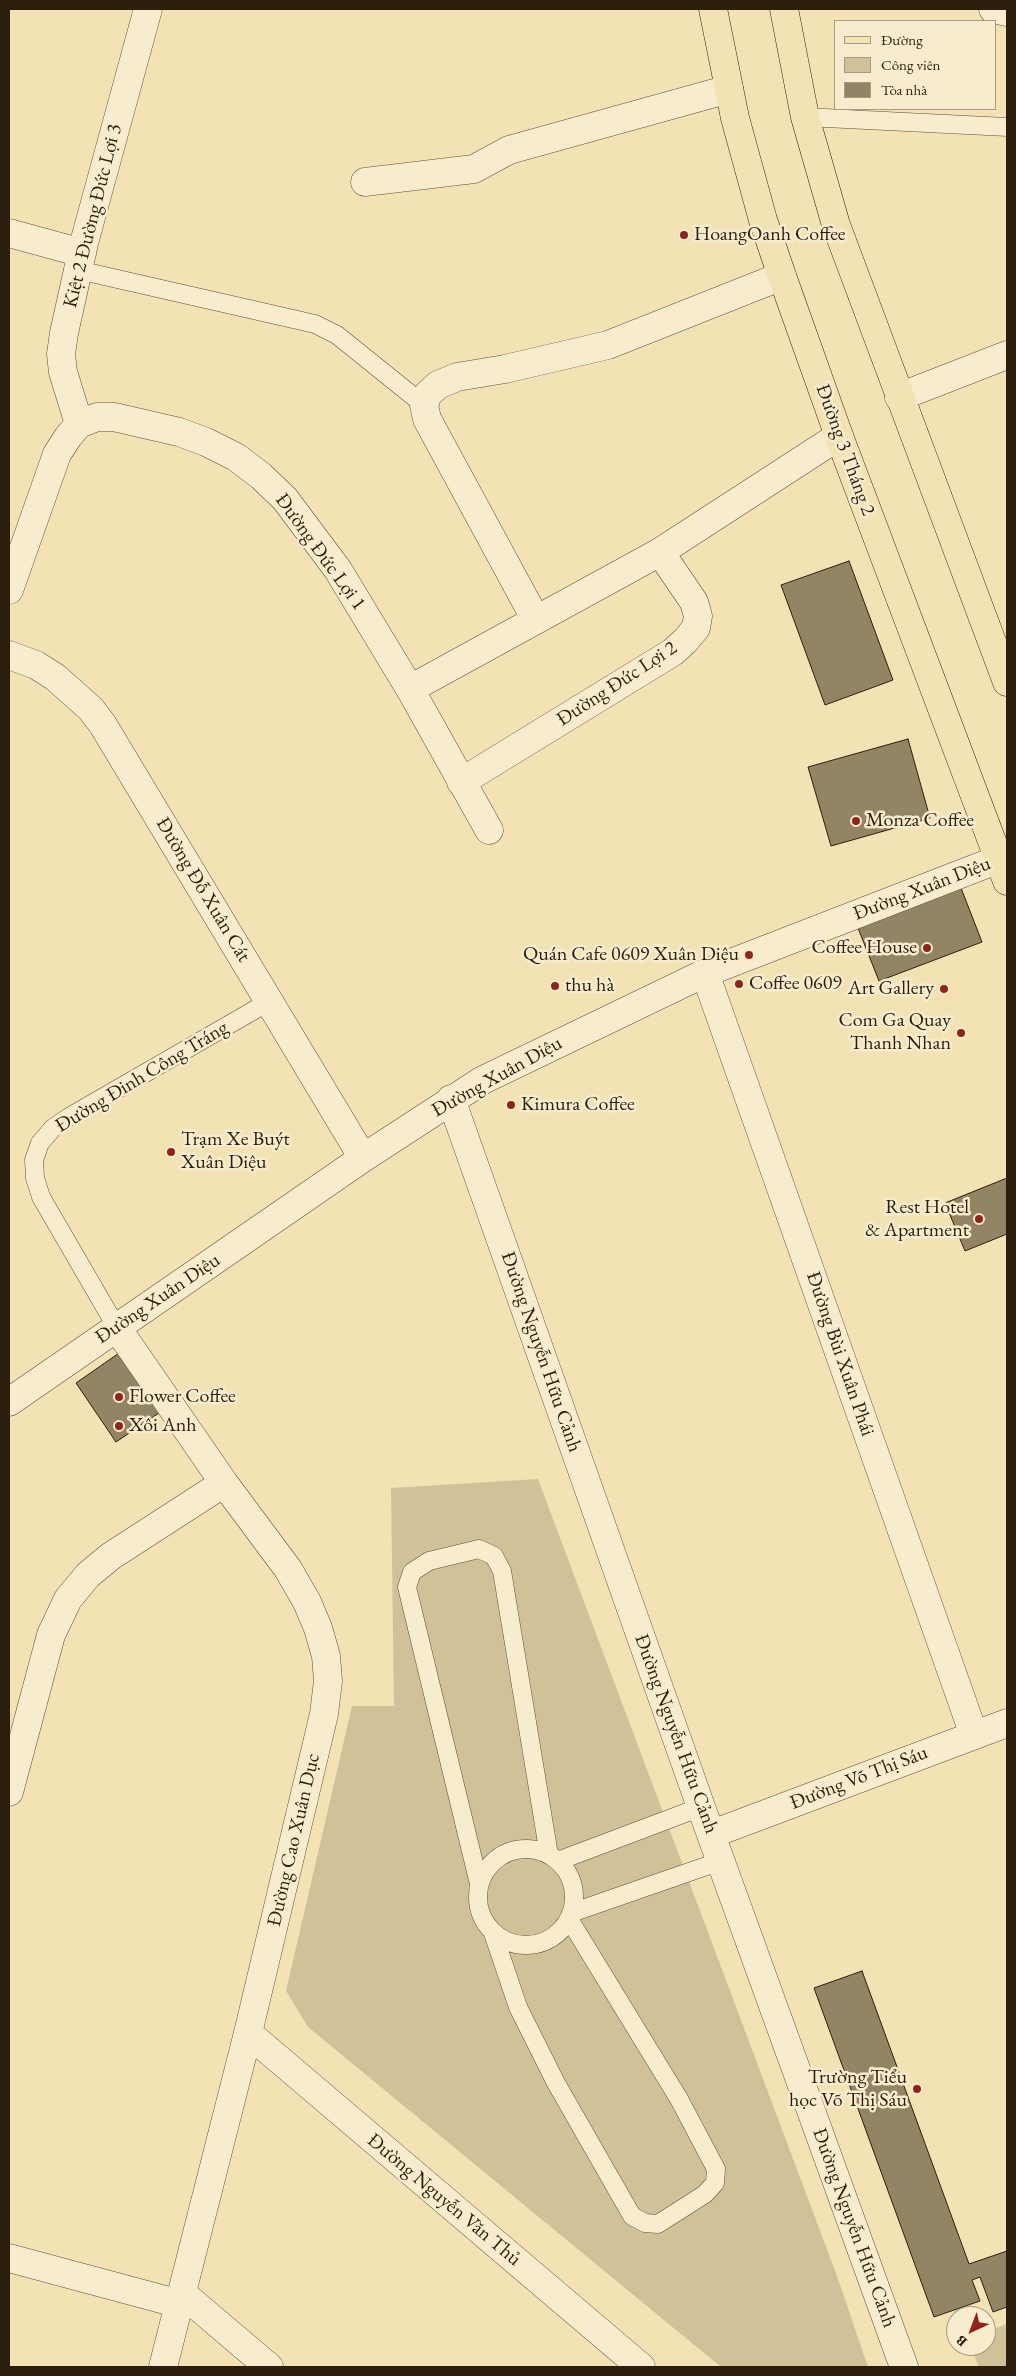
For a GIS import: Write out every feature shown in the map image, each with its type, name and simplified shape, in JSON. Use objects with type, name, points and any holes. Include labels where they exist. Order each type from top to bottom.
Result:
[{"type":"main road","name":"Đường 3 Tháng 2","points":[[713,9],[729,89],[763,220],[782,276],[839,436],[1004,865]]},
{"type":"main road","points":[[784,9],[805,118],[836,225],[1007,682]]},
{"type":"street","name":"Kiệt 2 Đường Đức Lợi 3","points":[[80,424],[63,372],[61,354],[80,261],[148,9]]},
{"type":"street","points":[[993,9],[1007,12]]},
{"type":"street","points":[[365,182],[474,169],[509,150],[729,89]]},
{"type":"street","points":[[9,233],[80,261]]},
{"type":"street","points":[[536,620],[427,419],[424,405],[428,394],[438,385],[457,377],[505,369],[608,345],[782,276]]},
{"type":"street","points":[[899,396],[1007,355]]},
{"type":"street","name":"Đường Đức Lợi 1","points":[[80,424],[97,417],[114,417],[179,432],[228,453],[261,476],[285,499],[338,570],[410,690],[489,830]]},
{"type":"street","points":[[9,590],[57,454],[68,437],[80,424]]},
{"type":"street","points":[[410,690],[660,552],[839,436]]},
{"type":"street","name":"Đường Đức Lợi 2","points":[[461,782],[673,652],[685,641],[696,628],[698,616],[694,602],[660,552]]},
{"type":"street","name":"Đường Đỗ Xuân Cát","points":[[9,655],[36,665],[55,677],[91,709],[103,725],[363,1158]]},
{"type":"street","name":"Đường Xuân Diệu","points":[[9,1402],[363,1158],[451,1099],[484,1080],[705,973],[1004,865]]},
{"type":"street","name":"Đường Bùi Xuân Phái","points":[[705,973],[974,1735]]},
{"type":"street","name":"Đường Nguyễn Hữu Cảnh","points":[[451,1099],[721,1861],[904,2367]]},
{"type":"street","name":"Đường Cao Xuân Dục","points":[[117,1328],[224,1483],[288,1569],[307,1602],[318,1628],[326,1656],[328,1681],[324,1714],[182,2299]]},
{"type":"street","points":[[9,1792],[51,1635],[68,1599],[88,1575],[111,1556],[224,1483]]},
{"type":"street","name":"Đường Võ Thị Sáu","points":[[712,1834],[1007,1723]]},
{"type":"street","name":"Đường Nguyễn Văn Thủ","points":[[248,2033],[641,2367]]},
{"type":"street","points":[[9,2258],[182,2299],[269,2367]]},
{"type":"street","points":[[164,2367],[182,2299]]},
{"type":"lane","points":[[805,118],[1007,127]]},
{"type":"lane","points":[[80,261],[315,324],[337,335],[424,405]]},
{"type":"lane","name":"Đường Đinh Công Tráng","points":[[117,1328],[41,1197],[35,1178],[34,1160],[40,1143],[53,1128],[68,1116],[270,1001]]},
{"type":"lane","points":[[553,1858],[502,1571],[494,1556],[478,1549],[429,1560],[412,1572],[407,1587],[479,1884],[477,1902],[482,1918],[493,1933],[518,2007],[561,2092],[632,2216],[645,2223],[658,2224],[705,2194],[714,2183],[716,2169],[679,2099],[570,1916]]},
{"type":"lane","points":[[553,1858],[702,1807]]},
{"type":"lane","points":[[479,1884],[487,1868],[500,1856],[516,1850],[533,1850],[553,1858],[569,1877],[574,1894],[570,1916],[559,1933],[544,1943],[526,1946],[508,1943],[493,1933]]},
{"type":"lane","points":[[570,1916],[721,1861]]},
{"type":"green space","points":[[538,1479],[837,2276],[868,2367],[721,2367],[308,2027],[286,1991],[352,1706],[394,1706],[391,1488]]},
{"type":"green space","points":[[1007,2324],[1007,2367],[979,2367],[974,2356],[996,2356],[996,2328]]},
{"type":"building","points":[[849,561],[893,680],[825,705],[781,585]]},
{"type":"building","points":[[908,739],[930,818],[831,846],[808,767]]},
{"type":"building","points":[[961,888],[982,942],[879,981],[858,928]]},
{"type":"building","name":"Rest Hotel & Apartment","points":[[1007,1178],[1007,1234],[965,1251],[945,1203]]},
{"type":"building","name":"Flower Coffee","points":[[122,1351],[162,1411],[116,1442],[76,1383]]},
{"type":"building","points":[[862,1971],[969,2264],[1007,2251],[1007,2307],[996,2311],[996,2306],[991,2306],[980,2277],[972,2280],[980,2301],[966,2306],[946,2306],[946,2313],[934,2317],[814,1988]]},
{"type":"place","name":"HoangOanh Coffee","points":[[684,235]]},
{"type":"place","name":"Monza Coffee","points":[[856,821]]},
{"type":"place","name":"Coffee House","points":[[927,948]]},
{"type":"place","name":"Quán Cafe 0609 Xuân Diệu","points":[[749,955]]},
{"type":"place","name":"Coffee 0609","points":[[739,984]]},
{"type":"place","name":"thu hà","points":[[555,986]]},
{"type":"place","name":"Art Gallery","points":[[944,989]]},
{"type":"place","name":"Com Ga Quay Thanh Nhan","points":[[961,1033]]},
{"type":"place","name":"Kimura Coffee","points":[[511,1105]]},
{"type":"place","name":"Trạm Xe Buýt Xuân Diệu","points":[[171,1152]]},
{"type":"place","name":"Rest Hotel & Apartment","points":[[979,1219]]},
{"type":"place","name":"Flower Coffee","points":[[119,1397]]},
{"type":"place","name":"Xôi Anh","points":[[119,1426]]},
{"type":"place","name":"Trường Tiểu học Võ Thị Sáu","points":[[917,2089]]}]
